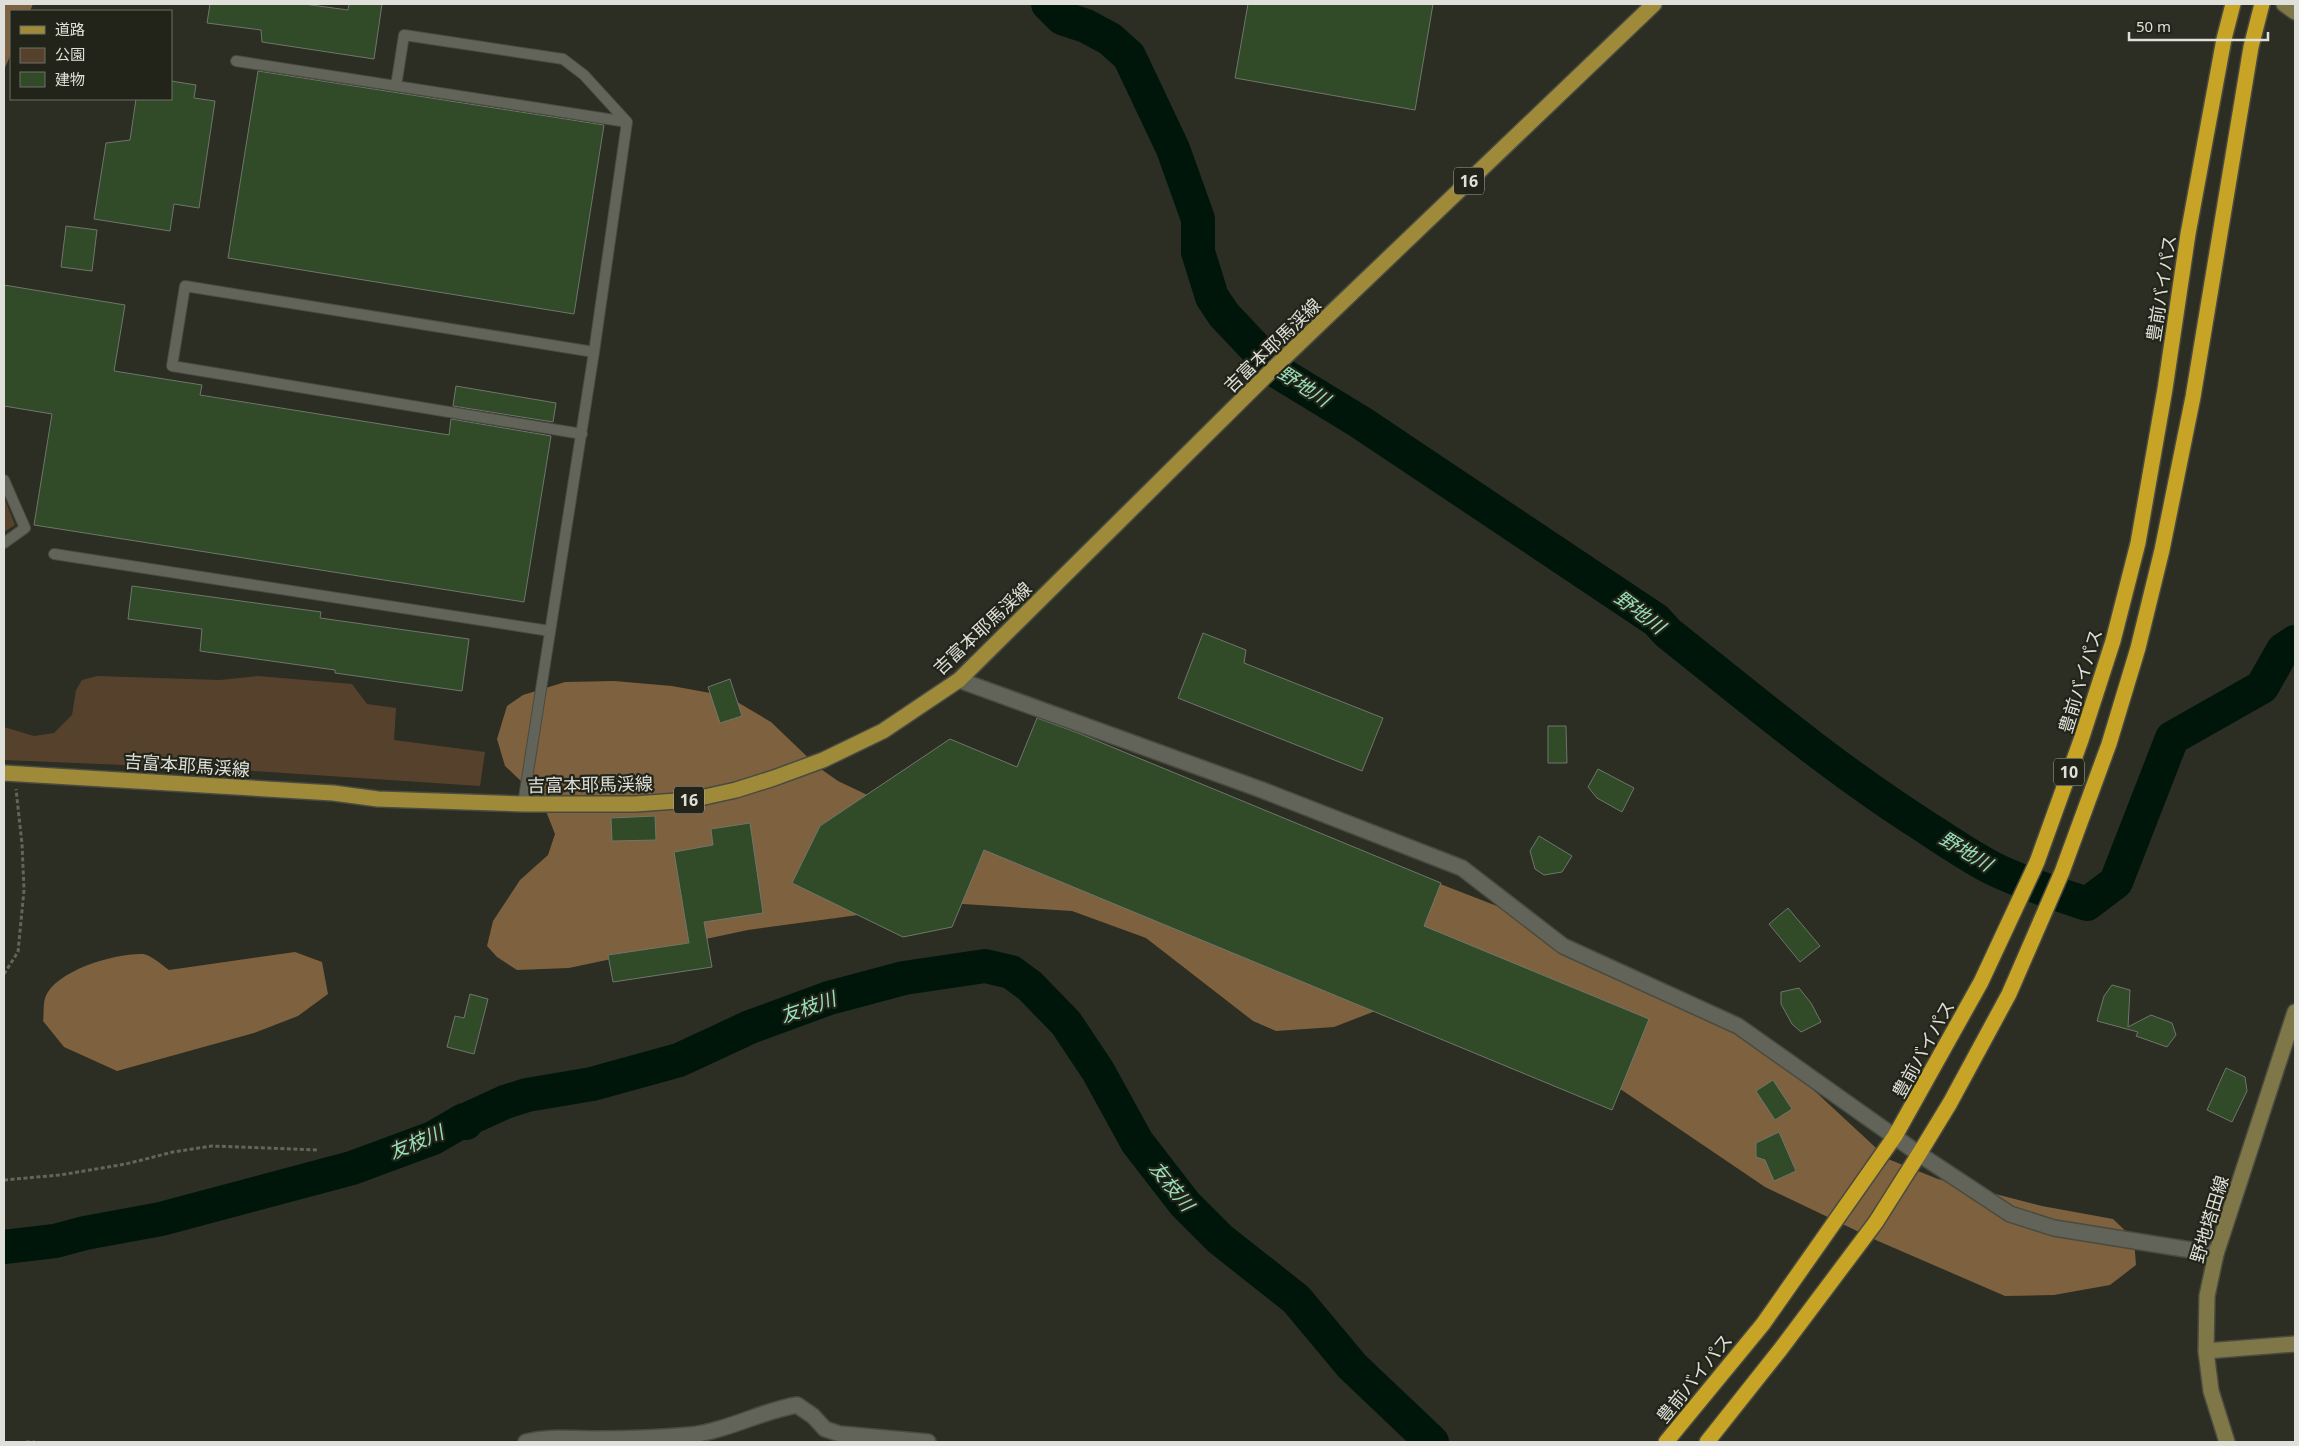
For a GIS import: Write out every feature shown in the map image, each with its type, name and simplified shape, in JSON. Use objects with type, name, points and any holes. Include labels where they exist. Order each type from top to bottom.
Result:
[{"type":"highway","name":"豊前バイパス","points":[[1666,1442],[1763,1324],[1895,1136],[1981,982],[2037,862],[2081,740],[2113,641],[2138,544],[2165,389],[2188,234],[2224,39],[2233,4]]},
{"type":"highway","name":"10","points":[[1707,1442],[1780,1350],[1876,1222],[1919,1154],[2000,1011],[2062,872],[2109,744],[2138,648],[2162,550],[2193,397],[2252,47],[2262,4]]},
{"type":"main road","name":"吉富本耶馬渓線","points":[[9,773],[333,794],[378,799],[523,804],[635,804],[691,800],[736,790],[823,760],[882,731],[958,680],[1284,358],[1654,4]]},
{"type":"main road","points":[[2284,4],[2295,12]]},
{"type":"main road","name":"野地塔田線","points":[[2226,1442],[2211,1391],[2206,1351],[2207,1296],[2216,1254],[2295,1012]]},
{"type":"main road","points":[[2206,1351],[2295,1344]]},
{"type":"street","points":[[958,680],[1262,790],[1462,868],[1563,946],[1738,1026],[1919,1154],[2010,1214],[2054,1228],[2216,1254]]},
{"type":"street","points":[[526,1442],[546,1437],[642,1439],[693,1434],[735,1424],[776,1409],[797,1405],[825,1429],[840,1434],[928,1442]]},
{"type":"lane","points":[[396,86],[404,35],[563,59],[584,75],[627,122]]},
{"type":"lane","points":[[236,61],[627,122]]},
{"type":"lane","points":[[523,804],[582,434],[627,122]]},
{"type":"lane","points":[[582,434],[172,366],[185,286],[594,352]]},
{"type":"lane","points":[[4,480],[25,528],[4,543]]},
{"type":"lane","points":[[54,554],[550,631]]},
{"type":"path","points":[[4,974],[18,952],[24,890],[22,844],[9,773]]},
{"type":"path","points":[[4,1180],[60,1175],[126,1164],[172,1152],[212,1146],[319,1150]]},
{"type":"path","points":[[26,1442],[34,1442]]},
{"type":"green space","points":[[4,497],[15,525],[4,532]]},
{"type":"green space","points":[[97,676],[220,680],[258,676],[352,684],[367,704],[396,708],[394,740],[485,752],[480,786],[222,769],[4,760],[4,727],[34,736],[54,733],[72,715],[76,690],[82,680]]},
{"type":"shaded area","points":[[4,4],[33,4],[30,10],[10,10],[10,56],[4,70]]},
{"type":"shaded area","points":[[614,681],[672,686],[727,696],[771,722],[818,767],[838,781],[880,801],[1345,847],[1497,906],[1699,1006],[1791,1069],[1888,1159],[1938,1179],[2042,1206],[2113,1219],[2134,1239],[2136,1265],[2110,1285],[2054,1295],[2005,1296],[1878,1241],[1765,1187],[1601,1076],[1378,1010],[1334,1027],[1276,1031],[1253,1021],[1146,938],[1072,911],[947,903],[748,930],[569,968],[517,970],[497,957],[487,946],[493,921],[520,880],[548,855],[555,834],[542,801],[505,766],[497,739],[507,706],[523,695],[565,682]]},
{"type":"shaded area","points":[[295,952],[322,962],[328,994],[298,1016],[254,1033],[117,1071],[64,1047],[43,1021],[45,998],[51,988],[73,972],[103,960],[131,954],[143,954],[153,958],[169,970]]},
{"type":"building","points":[[210,4],[304,4],[348,10],[349,4],[382,4],[374,59],[262,42],[261,30],[207,23]]},
{"type":"building","points":[[1248,4],[1433,4],[1415,110],[1235,78]]},
{"type":"building","points":[[258,71],[604,125],[574,314],[228,258]]},
{"type":"building","points":[[172,81],[196,85],[194,98],[215,101],[199,208],[174,204],[170,231],[94,219],[106,143],[130,140],[136,100],[172,100]]},
{"type":"building","points":[[66,226],[97,230],[92,271],[61,267]]},
{"type":"building","points":[[4,285],[125,305],[114,371],[202,385],[200,395],[449,435],[451,419],[551,436],[524,602],[34,525],[52,414],[4,406]]},
{"type":"building","points":[[456,386],[556,403],[553,422],[453,406]]},
{"type":"building","points":[[132,586],[321,612],[320,618],[469,639],[462,691],[335,673],[335,670],[200,651],[202,629],[128,619]]},
{"type":"building","points":[[1203,633],[1246,650],[1244,663],[1383,718],[1362,771],[1178,698]]},
{"type":"building","points":[[730,679],[742,716],[720,723],[708,687]]},
{"type":"building","points":[[1037,718],[1078,733],[1441,883],[1424,926],[1649,1019],[1612,1110],[984,850],[952,927],[903,937],[792,883],[820,826],[950,739],[1017,767]]},
{"type":"building","points":[[1548,726],[1566,726],[1567,763],[1548,763]]},
{"type":"building","points":[[1598,769],[1634,788],[1622,812],[1597,798],[1588,787]]},
{"type":"building","points":[[655,816],[656,840],[612,841],[611,818]]},
{"type":"building","points":[[750,823],[763,913],[704,922],[712,967],[613,982],[608,955],[689,943],[674,852],[713,845],[711,829]]},
{"type":"building","points":[[1539,836],[1572,856],[1562,872],[1544,875],[1535,869],[1530,851]]},
{"type":"building","points":[[1788,908],[1820,946],[1800,962],[1769,924]]},
{"type":"building","points":[[2112,985],[2130,990],[2128,1027],[2151,1015],[2172,1023],[2176,1035],[2167,1047],[2136,1036],[2138,1032],[2097,1021],[2104,996]]},
{"type":"building","points":[[1799,988],[1811,1003],[1821,1022],[1801,1032],[1792,1024],[1781,1004],[1781,992]]},
{"type":"building","points":[[470,994],[488,999],[474,1054],[447,1047],[455,1016],[464,1018]]},
{"type":"building","points":[[2226,1068],[2245,1077],[2247,1091],[2232,1122],[2207,1110]]},
{"type":"building","points":[[1773,1080],[1792,1109],[1775,1120],[1756,1091]]},
{"type":"building","points":[[1779,1132],[1796,1171],[1774,1181],[1765,1160],[1756,1157],[1756,1143]]},
{"type":"waterway","name":"野地川","points":[[1048,4],[1062,18],[1086,26],[1110,39],[1129,56],[1173,149],[1198,219],[1198,252],[1212,297],[1224,315],[1278,372],[1360,422],[1656,620],[1668,633],[1824,756],[1888,802],[1956,847],[1992,868],[2027,883],[2087,904],[2116,882],[2172,738],[2262,687],[2283,650],[2295,642]]},
{"type":"waterway","name":"友枝川","points":[[4,1247],[55,1241],[85,1233],[161,1219],[352,1168],[433,1138],[464,1120],[466,1123],[470,1118],[505,1102],[527,1095],[592,1084],[679,1060],[750,1027],[829,998],[904,978],[985,966],[1011,972],[1030,986],[1066,1023],[1098,1071],[1137,1142],[1185,1204],[1220,1239],[1296,1299],[1352,1366],[1432,1442]]}]
